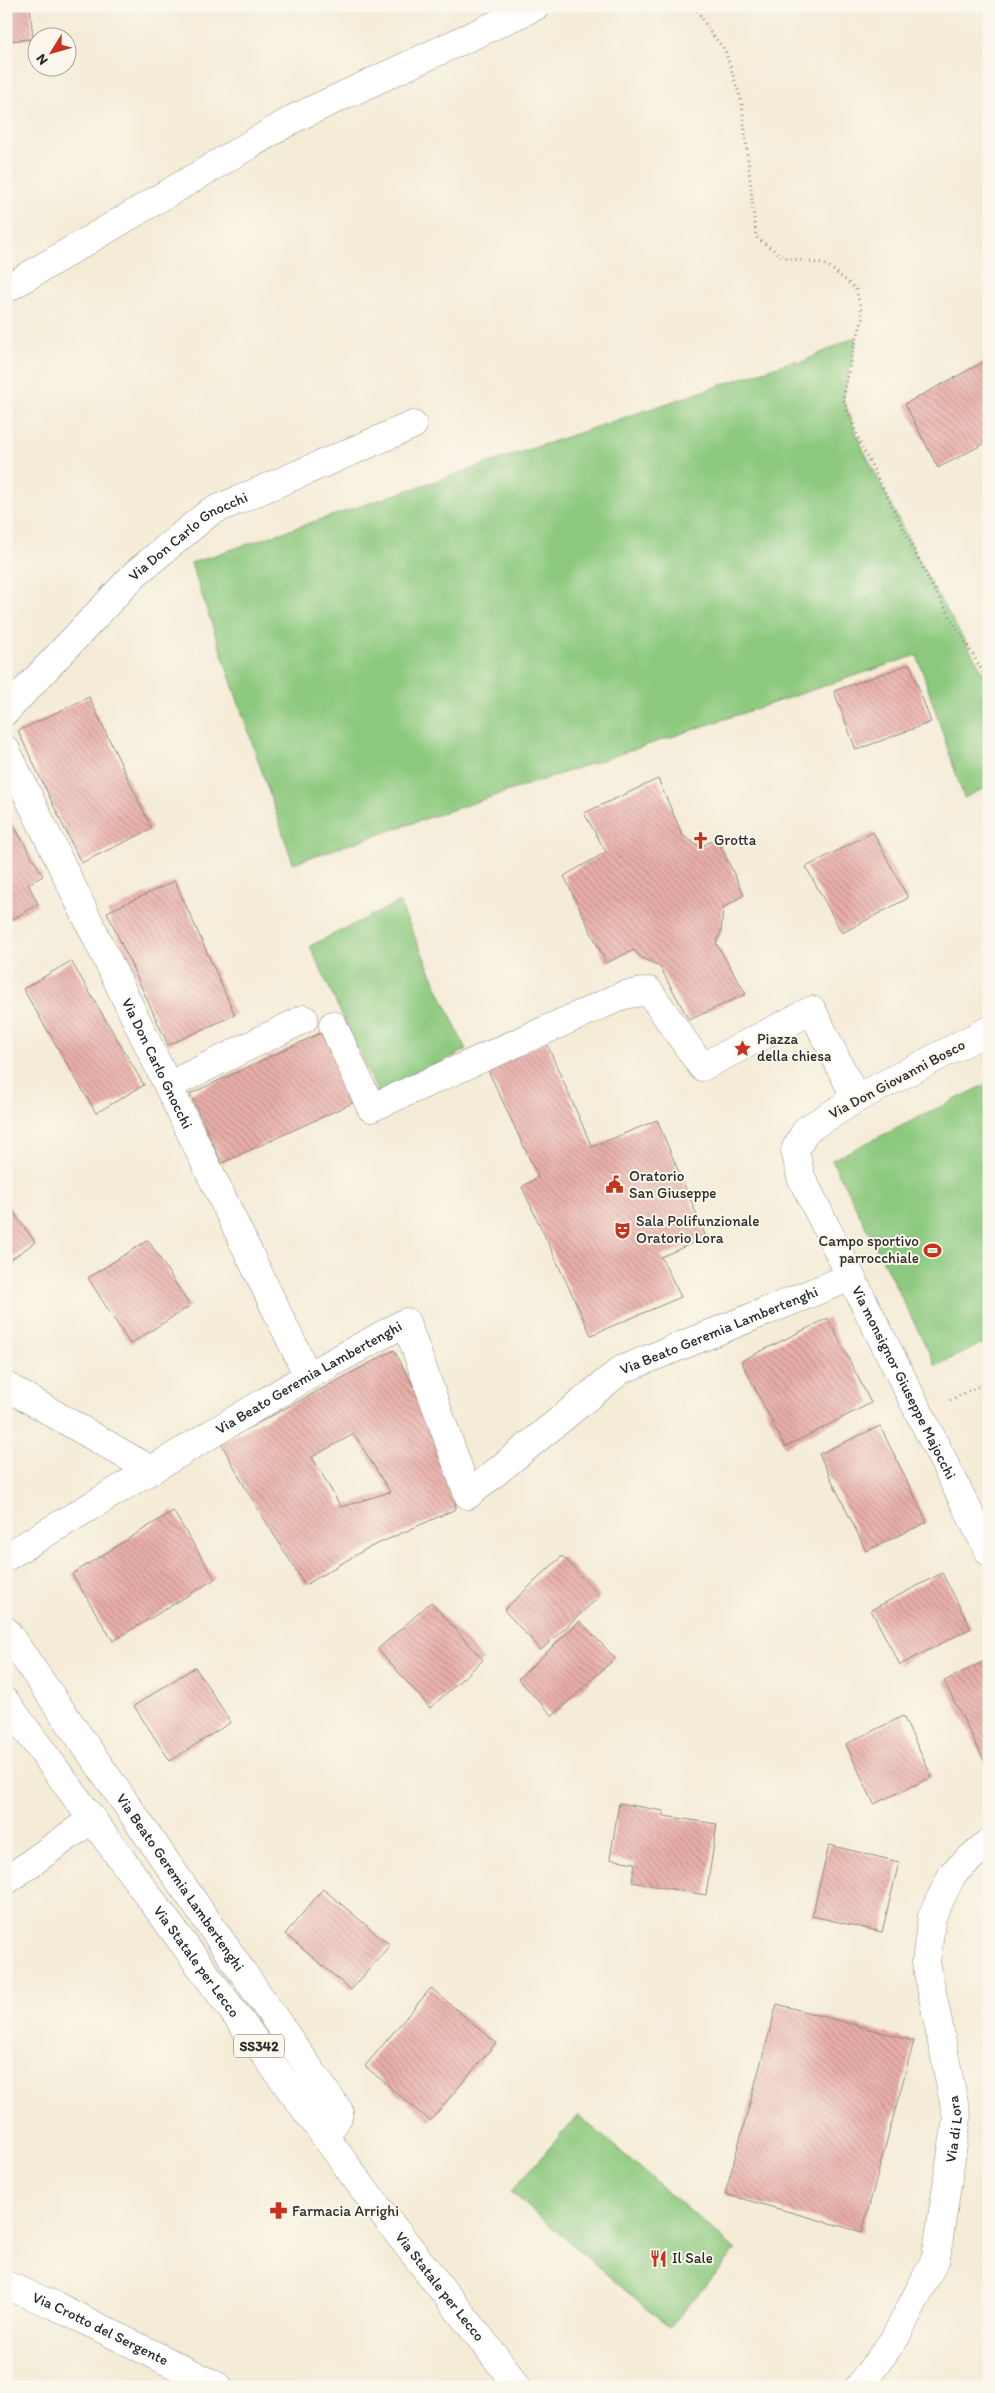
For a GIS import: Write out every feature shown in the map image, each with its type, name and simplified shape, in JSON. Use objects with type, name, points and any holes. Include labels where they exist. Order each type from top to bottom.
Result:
[{"type":"street","points":[[6,289],[295,118],[534,8]]},
{"type":"street","name":"Via Don Carlo Gnocchi","points":[[6,711],[136,573],[210,512],[413,425]]},
{"type":"street","name":"Via Don Carlo Gnocchi","points":[[6,750],[308,1376]]},
{"type":"street","points":[[333,1025],[371,1108],[624,995],[649,991],[702,1067],[812,1010],[856,1099]]},
{"type":"street","points":[[168,1086],[304,1019]]},
{"type":"street","name":"Via Don Giovanni Bosco","points":[[806,1130],[856,1099],[989,1030]]},
{"type":"street","name":"Via monsignor Giuseppe Majocchi","points":[[806,1130],[795,1150],[800,1177],[989,1552]]},
{"type":"street","name":"Via Beato Geremia Lambertenghi","points":[[6,1557],[308,1376],[406,1322],[468,1496],[622,1370],[851,1277]]},
{"type":"street","points":[[6,1386],[150,1470]]},
{"type":"street","name":"Via Beato Geremia Lambertenghi","points":[[6,1630],[339,2111],[338,2117],[325,2137]]},
{"type":"street","name":"Via Statale per Lecco","points":[[6,1702],[370,2199],[504,2368],[516,2387]]},
{"type":"street","points":[[6,1881],[92,1819]]},
{"type":"street","name":"Via di Lora","points":[[859,2387],[895,2338],[936,2258],[958,2118],[926,1962],[927,1953],[932,1916],[953,1873],[989,1842]]},
{"type":"street","name":"Via Crotto del Sergente","points":[[6,2285],[56,2306],[219,2387]]},
{"type":"path","points":[[695,6],[710,32],[725,50],[742,103],[756,238],[783,257],[827,265],[856,288],[863,318],[852,354],[843,399],[861,445],[930,584],[989,682]]},
{"type":"path","points":[[788,6],[807,6]]},
{"type":"path","points":[[920,1413],[989,1381]]},
{"type":"green space","points":[[857,336],[843,399],[861,445],[931,584],[989,682],[989,786],[964,798],[917,655],[293,863],[191,563],[796,360],[798,364]]},
{"type":"green space","points":[[399,902],[466,1050],[378,1094],[310,946]]},
{"type":"green space","name":"Campo sportivo parrocchiale","points":[[989,1083],[989,1340],[936,1366],[832,1160]]},
{"type":"green space","points":[[578,2115],[736,2250],[669,2328],[511,2192]]},
{"type":"building","points":[[6,6],[30,6],[32,28],[28,28],[28,39],[6,41]]},
{"type":"building","points":[[989,359],[989,441],[938,468],[905,404]]},
{"type":"building","points":[[910,664],[931,722],[856,750],[834,691]]},
{"type":"building","points":[[89,697],[152,829],[81,863],[18,731]]},
{"type":"building","points":[[658,779],[683,836],[701,847],[717,838],[744,895],[723,908],[721,933],[716,943],[746,994],[689,1020],[660,967],[642,958],[634,950],[606,963],[564,876],[606,852],[584,813]]},
{"type":"building","points":[[6,812],[43,876],[28,884],[38,904],[11,920],[6,912]]},
{"type":"building","points":[[873,832],[908,898],[842,933],[806,867]]},
{"type":"building","points":[[175,881],[235,1015],[168,1045],[107,912]]},
{"type":"building","points":[[71,961],[144,1085],[96,1113],[23,989]]},
{"type":"building","points":[[327,1030],[359,1100],[222,1163],[190,1094]]},
{"type":"building","points":[[546,1042],[592,1147],[657,1120],[706,1237],[661,1257],[681,1297],[591,1335],[522,1187],[538,1177],[487,1068]]},
{"type":"building","points":[[6,1202],[35,1242],[6,1263]]},
{"type":"building","points":[[148,1240],[190,1306],[130,1344],[88,1278]]},
{"type":"building","points":[[828,1318],[871,1403],[785,1447],[741,1361]]},
{"type":"building","points":[[394,1350],[450,1455],[456,1509],[366,1549],[305,1585],[247,1491],[221,1443]],"holes":[[[354,1434],[390,1492],[341,1507],[312,1457]]]},
{"type":"building","points":[[880,1426],[927,1522],[866,1551],[819,1454]]},
{"type":"building","points":[[173,1511],[215,1579],[113,1641],[72,1574]]},
{"type":"building","points":[[562,1556],[600,1596],[541,1650],[504,1610]]},
{"type":"building","points":[[942,1573],[971,1628],[900,1665],[871,1610]]},
{"type":"building","points":[[431,1602],[483,1660],[430,1708],[378,1649]]},
{"type":"building","points":[[580,1621],[615,1658],[553,1716],[518,1679]]},
{"type":"building","points":[[989,1659],[989,1770],[944,1681]]},
{"type":"building","points":[[195,1667],[231,1722],[170,1761],[134,1706]]},
{"type":"building","points":[[903,1716],[932,1777],[874,1804],[846,1744]]},
{"type":"building","points":[[619,1803],[664,1811],[664,1816],[717,1824],[706,1895],[632,1882],[635,1863],[610,1859]]},
{"type":"building","points":[[829,1845],[899,1862],[882,1932],[812,1916]]},
{"type":"building","points":[[323,1889],[390,1945],[351,1990],[285,1934]]},
{"type":"building","points":[[431,1988],[496,2043],[430,2121],[365,2066]]},
{"type":"building","points":[[777,2004],[914,2041],[862,2232],[725,2194]]},
{"type":"place","name":"Grotta","points":[[700,840]]},
{"type":"place","name":"Piazza della chiesa","points":[[743,1048]]},
{"type":"place","name":"Oratorio San Giuseppe","points":[[615,1185]]},
{"type":"place","name":"Sala Polifunzionale Oratorio Lora","points":[[622,1230]]},
{"type":"place","name":"Campo sportivo parrocchiale","points":[[933,1250]]},
{"type":"place","name":"Farmacia Arrighi","points":[[278,2211]]},
{"type":"place","name":"Il Sale","points":[[658,2258]]}]
